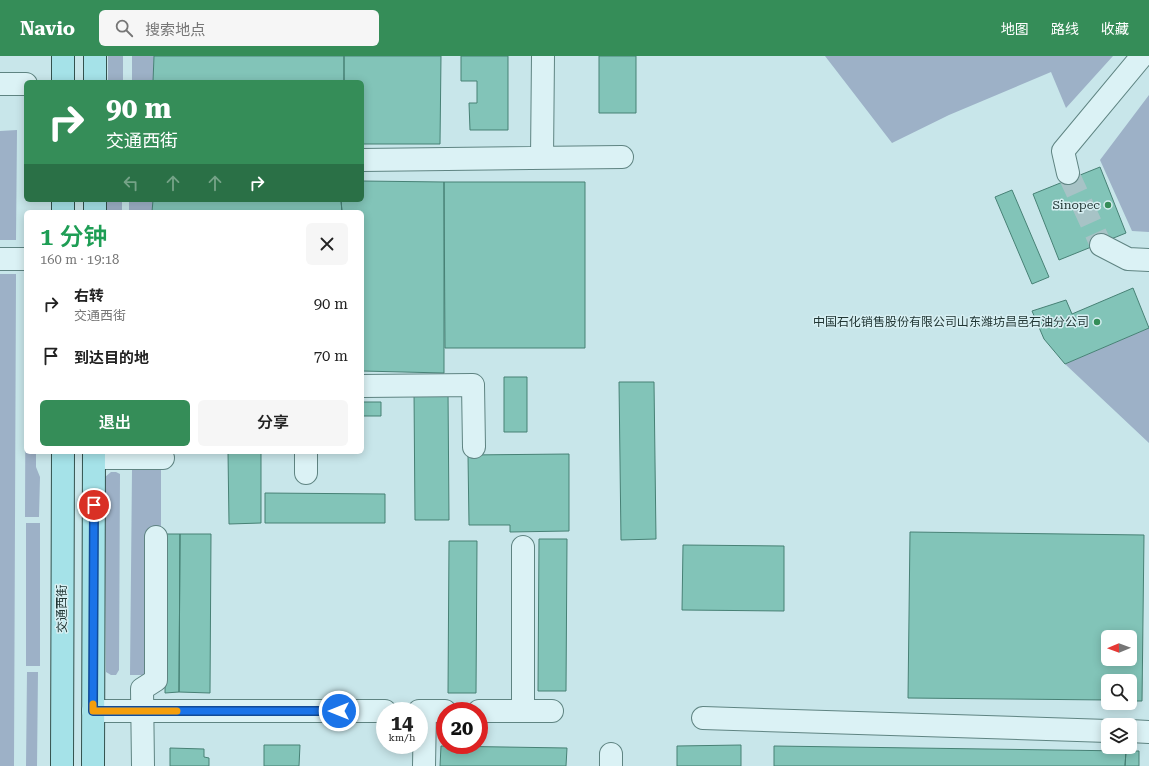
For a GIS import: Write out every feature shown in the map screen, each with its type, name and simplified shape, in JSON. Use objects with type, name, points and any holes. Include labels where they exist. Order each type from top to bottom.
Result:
[{"type":"main road","points":[[63,56],[63,80]]},
{"type":"main road","points":[[95,56],[95,80]]},
{"type":"main road","name":"交通西街","points":[[62,454],[62,766]]},
{"type":"main road","points":[[93,766],[94,455]]},
{"type":"lane","points":[[542,158],[543,56]]},
{"type":"lane","points":[[1068,173],[1063,151],[1142,56]]},
{"type":"lane","points":[[0,84],[24,84]]},
{"type":"lane","points":[[364,160],[622,157]]},
{"type":"lane","points":[[1101,245],[1128,259],[1149,260]]},
{"type":"lane","points":[[0,259],[24,259]]},
{"type":"lane","points":[[364,386],[473,385],[474,446]]},
{"type":"lane","points":[[94,455],[126,455],[163,458]]},
{"type":"lane","points":[[143,766],[142,689],[156,680],[156,537]]},
{"type":"lane","points":[[523,547],[523,711]]},
{"type":"lane","points":[[93,711],[376,711]]},
{"type":"lane","points":[[424,766],[430,711]]},
{"type":"lane","points":[[488,711],[552,711]]},
{"type":"lane","points":[[703,718],[1101,731]]},
{"type":"lane","points":[[1137,731],[1149,732]]},
{"type":"shaded area","points":[[108,56],[123,56],[123,80],[108,80]]},
{"type":"shaded area","points":[[132,56],[154,56],[153,80],[132,80]]},
{"type":"shaded area","points":[[825,56],[1113,56],[1066,108],[1051,72],[949,115],[892,143]]},
{"type":"shaded area","points":[[1149,95],[1149,232],[1132,231],[1100,160]]},
{"type":"shaded area","points":[[17,130],[16,240],[0,240],[0,131]]},
{"type":"shaded area","points":[[107,202],[122,202],[122,210],[107,210]]},
{"type":"shaded area","points":[[129,202],[153,202],[152,210],[129,210]]},
{"type":"shaded area","points":[[0,274],[16,274],[14,766],[0,766]]},
{"type":"shaded area","points":[[1149,328],[1149,443],[1065,364]]},
{"type":"shaded area","points":[[25,454],[36,454],[36,467],[40,477],[39,517],[25,517]]},
{"type":"shaded area","points":[[132,470],[161,470],[161,527],[155,534],[147,675],[130,675]]},
{"type":"shaded area","points":[[111,472],[120,474],[119,670],[116,675],[111,675],[106,672],[105,477]]},
{"type":"shaded area","points":[[26,523],[40,523],[40,666],[26,666]]},
{"type":"shaded area","points":[[27,672],[38,672],[37,766],[26,766]]},
{"type":"building","points":[[154,56],[344,56],[344,80],[153,80]]},
{"type":"building","points":[[344,56],[441,56],[440,144],[364,144],[364,80],[344,80]]},
{"type":"building","points":[[461,56],[508,56],[508,130],[470,130],[469,103],[477,103],[477,81],[461,81]]},
{"type":"building","points":[[599,56],[636,56],[636,113],[599,113]]},
{"type":"building","points":[[1100,167],[1126,233],[1059,260],[1033,194]]},
{"type":"building","points":[[364,181],[444,182],[444,373],[364,371],[364,210],[342,210],[341,202],[364,202]]},
{"type":"building","points":[[444,182],[585,182],[585,348],[445,348]]},
{"type":"building","points":[[1012,190],[1049,277],[1032,284],[995,197]]},
{"type":"building","points":[[153,202],[341,202],[342,210],[152,210]]},
{"type":"building","points":[[1133,288],[1149,328],[1065,364],[1044,339],[1032,311],[1066,300],[1072,314]]},
{"type":"building","points":[[504,377],[527,377],[527,432],[504,432]]},
{"type":"building","points":[[619,382],[654,382],[656,539],[621,540]]},
{"type":"building","points":[[448,390],[449,520],[415,520],[414,391]]},
{"type":"building","points":[[364,402],[381,402],[381,416],[364,416]]},
{"type":"building","points":[[228,454],[261,454],[261,523],[229,524]]},
{"type":"building","points":[[569,454],[569,531],[510,532],[510,525],[469,525],[468,455]]},
{"type":"building","points":[[265,493],[385,494],[385,523],[265,523]]},
{"type":"building","points":[[910,532],[1144,535],[1142,701],[1137,701],[1137,674],[1101,674],[1101,700],[908,698]]},
{"type":"building","points":[[166,534],[180,534],[179,692],[165,693]]},
{"type":"building","points":[[180,534],[211,534],[210,693],[179,692]]},
{"type":"building","points":[[539,539],[567,539],[566,691],[538,691]]},
{"type":"building","points":[[449,541],[477,541],[476,693],[448,693]]},
{"type":"building","points":[[683,545],[784,546],[784,611],[682,610]]},
{"type":"building","points":[[264,745],[300,745],[299,766],[264,766]]},
{"type":"building","points":[[741,745],[741,766],[677,766],[677,746]]},
{"type":"building","points":[[774,746],[1101,751],[1101,754],[1126,754],[1125,766],[774,766]]},
{"type":"building","points":[[488,747],[567,748],[566,766],[440,766],[441,754],[488,754]]},
{"type":"building","points":[[170,748],[204,749],[204,757],[209,758],[209,766],[170,766]]},
{"type":"building","points":[[1137,751],[1139,751],[1139,766],[1125,766],[1126,754],[1137,754]]},
{"type":"tunnel","points":[[1068,173],[1101,245]]},
{"type":"slow traffic","points":[[93,704],[93,711],[177,711]]},
{"type":"place","name":"Sinopec","points":[[1108,205]]},
{"type":"place","name":"中国石化销售股份有限公司山东潍坊昌邑石油分公司","points":[[1097,322]]},
{"type":"route","points":[[94,505],[93,711],[339,711]]}]
